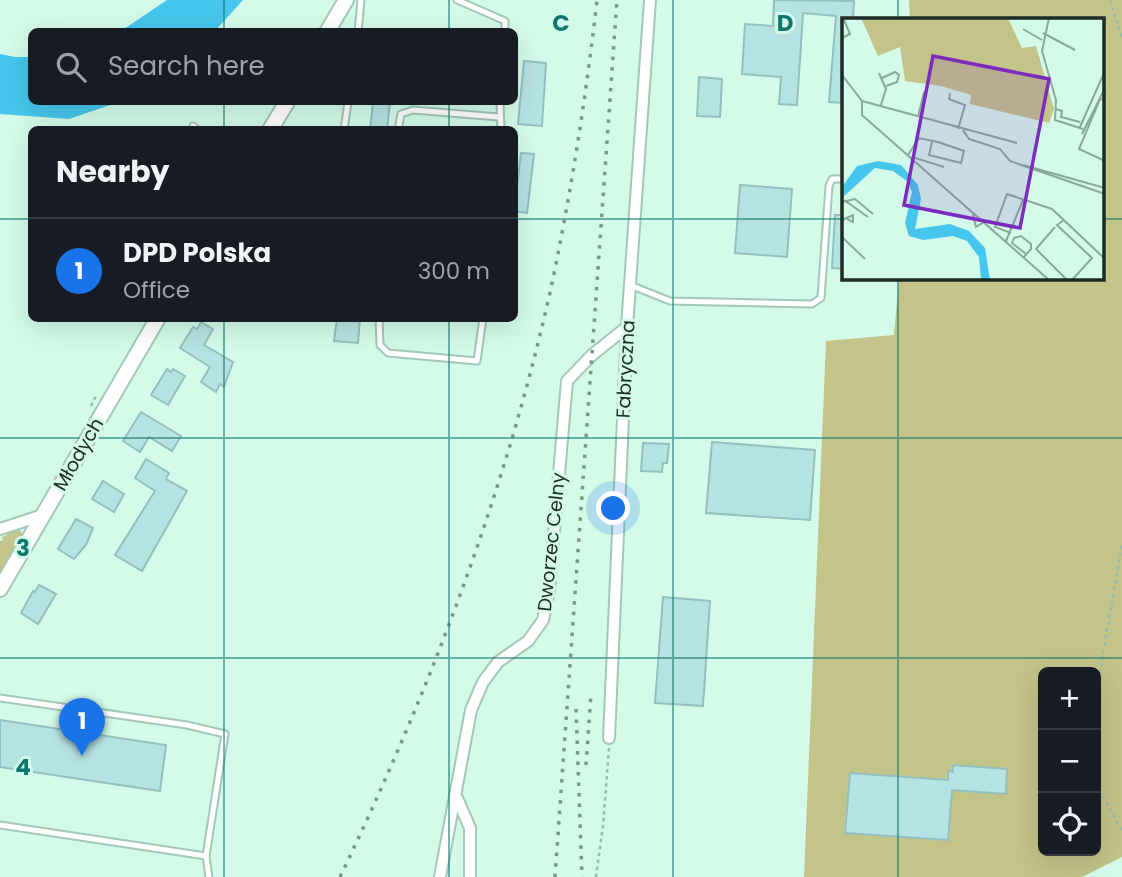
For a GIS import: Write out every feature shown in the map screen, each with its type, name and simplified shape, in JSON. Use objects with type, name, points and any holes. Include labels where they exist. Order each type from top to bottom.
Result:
[{"type":"street","points":[[329,28],[346,0]]},
{"type":"street","name":"Fabryczna","points":[[609,738],[627,327],[650,0]]},
{"type":"street","points":[[272,126],[285,105]]},
{"type":"street","name":"Młodych","points":[[0,589],[156,322]]},
{"type":"street","name":"Dworzec Celny","points":[[440,877],[471,710],[483,682],[498,662],[528,641],[542,620],[549,591],[567,381],[592,355],[627,327]]},
{"type":"street","points":[[0,529],[43,514]]},
{"type":"street","points":[[456,797],[470,828],[470,877]]},
{"type":"lane","points":[[358,28],[361,0]]},
{"type":"lane","points":[[457,0],[505,21],[505,28]]},
{"type":"lane","points":[[345,126],[348,105]]},
{"type":"lane","points":[[500,105],[500,126]]},
{"type":"lane","points":[[399,126],[401,114],[413,110],[499,117]]},
{"type":"lane","points":[[630,285],[670,301],[812,304],[821,298],[829,186],[832,179],[842,179]]},
{"type":"lane","points":[[379,322],[380,345],[388,353],[477,361],[482,322]]},
{"type":"lane","points":[[0,698],[187,725],[226,734],[206,856],[209,877]]},
{"type":"lane","points":[[0,825],[206,856]]},
{"type":"path","points":[[1110,0],[1122,38]]},
{"type":"path","points":[[1101,667],[1122,544]]},
{"type":"path","points":[[596,877],[603,826],[609,738]]},
{"type":"path","points":[[1101,793],[1122,831]]},
{"type":"green space","points":[[909,0],[1122,0],[1122,857],[1082,877],[804,877],[826,341],[894,335],[899,280],[1104,280],[1104,18],[910,18]]},
{"type":"green space","points":[[20,530],[23,535],[0,575],[0,541],[7,535],[6,532]]},
{"type":"water","points":[[167,0],[243,0],[218,28],[125,28]]},
{"type":"water","points":[[0,54],[28,57],[28,105],[110,105],[69,119],[0,114]]},
{"type":"building","points":[[774,0],[854,1],[853,18],[842,18],[842,103],[829,102],[836,16],[803,13],[797,105],[779,104],[781,77],[742,74],[745,24],[773,26]]},
{"type":"building","points":[[524,61],[546,63],[542,126],[518,124]]},
{"type":"building","points":[[699,77],[722,79],[720,117],[697,116]]},
{"type":"building","points":[[373,105],[390,105],[387,126],[370,126]]},
{"type":"building","points":[[521,153],[534,154],[527,213],[518,212]]},
{"type":"building","points":[[740,185],[792,189],[787,257],[735,253]]},
{"type":"building","points":[[835,215],[842,215],[842,269],[832,268]]},
{"type":"building","points":[[201,322],[213,329],[204,345],[233,362],[224,387],[220,384],[216,392],[201,382],[210,367],[180,348],[193,327],[197,329]]},
{"type":"building","points":[[336,322],[360,322],[358,343],[334,341]]},
{"type":"building","points":[[167,369],[171,372],[173,369],[185,376],[168,405],[151,395]]},
{"type":"building","points":[[141,412],[181,436],[172,451],[149,437],[140,452],[123,441]]},
{"type":"building","points":[[712,442],[815,450],[810,520],[706,513]]},
{"type":"building","points":[[643,443],[669,444],[667,463],[663,463],[662,472],[641,471]]},
{"type":"building","points":[[146,459],[169,473],[166,479],[187,491],[142,571],[115,555],[155,491],[135,478]]},
{"type":"building","points":[[103,481],[124,494],[114,512],[92,499]]},
{"type":"building","points":[[76,519],[93,528],[86,545],[74,559],[58,549]]},
{"type":"building","points":[[39,585],[56,594],[38,624],[21,613]]},
{"type":"building","points":[[663,597],[710,601],[703,706],[655,703]]},
{"type":"building","points":[[0,720],[166,745],[160,791],[0,767]]},
{"type":"building","points":[[953,765],[1007,769],[1006,794],[952,790],[948,840],[845,833],[850,773],[948,780],[948,771],[953,772]]},
{"type":"railway","points":[[340,877],[405,735],[434,662],[488,514],[512,439],[533,364],[558,252],[577,145],[597,0]]},
{"type":"railway","points":[[555,877],[617,0]]},
{"type":"railway","points":[[586,765],[591,694]]},
{"type":"railway","points":[[576,709],[582,877]]},
{"type":"place","name":"DPD Polska","points":[[82,756]]}]
